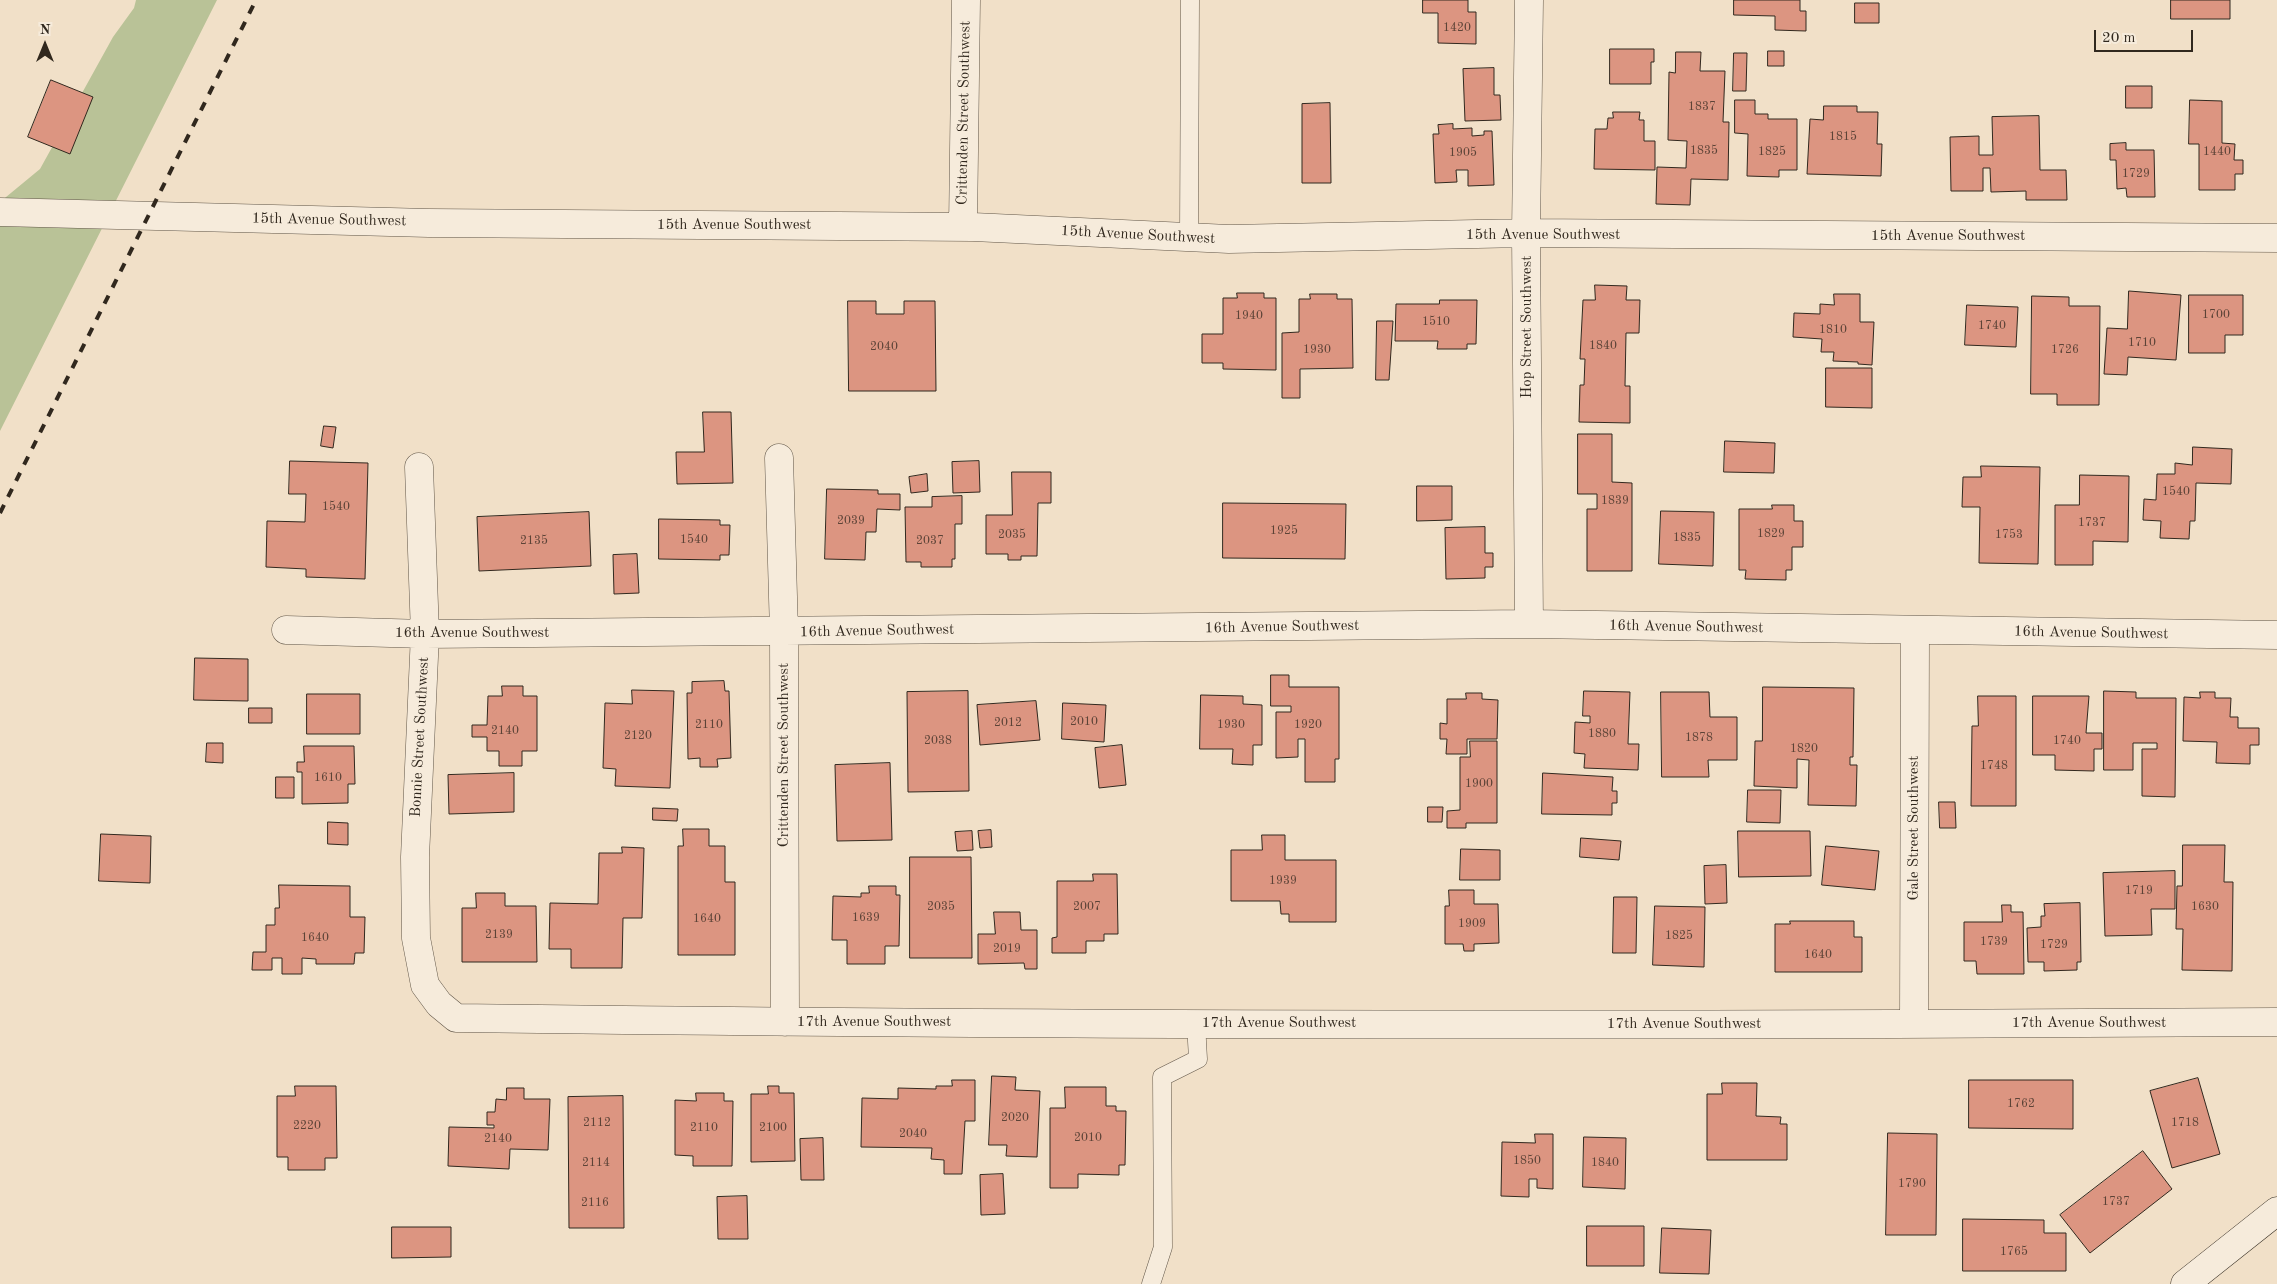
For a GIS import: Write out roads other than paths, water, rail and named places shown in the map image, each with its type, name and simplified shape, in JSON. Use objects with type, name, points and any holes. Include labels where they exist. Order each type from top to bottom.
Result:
[{"type":"street","name":"Crittenden Street Southwest","points":[[963,227],[966,0]]},
{"type":"street","name":"Hop Street Southwest","points":[[1529,0],[1526,234],[1529,624]]},
{"type":"street","name":"15th Avenue Southwest","points":[[0,212],[429,222],[963,227],[1229,240],[1526,234],[2277,238]]},
{"type":"street","name":"Crittenden Street Southwest","points":[[779,458],[784,632],[785,1022]]},
{"type":"street","name":"Bonnie Street Southwest","points":[[415,856],[425,634],[419,467]]},
{"type":"street","name":"16th Avenue Southwest","points":[[286,630],[425,634],[1529,624],[2277,635]]},
{"type":"street","name":"Gale Street Southwest","points":[[1914,1024],[1915,631]]},
{"type":"street","name":"17th Avenue Southwest","points":[[415,856],[416,938],[425,985],[438,1004],[456,1018],[785,1022],[1196,1023],[1914,1024],[2277,1022]]},
{"type":"street","points":[[2185,1284],[2277,1211]]},
{"type":"lane","points":[[1188,237],[1190,0]]},
{"type":"lane","points":[[1151,1284],[1163,1248],[1162,1077],[1198,1059],[1196,1023]]},
{"type":"railway","points":[[0,513],[256,0]]}]
